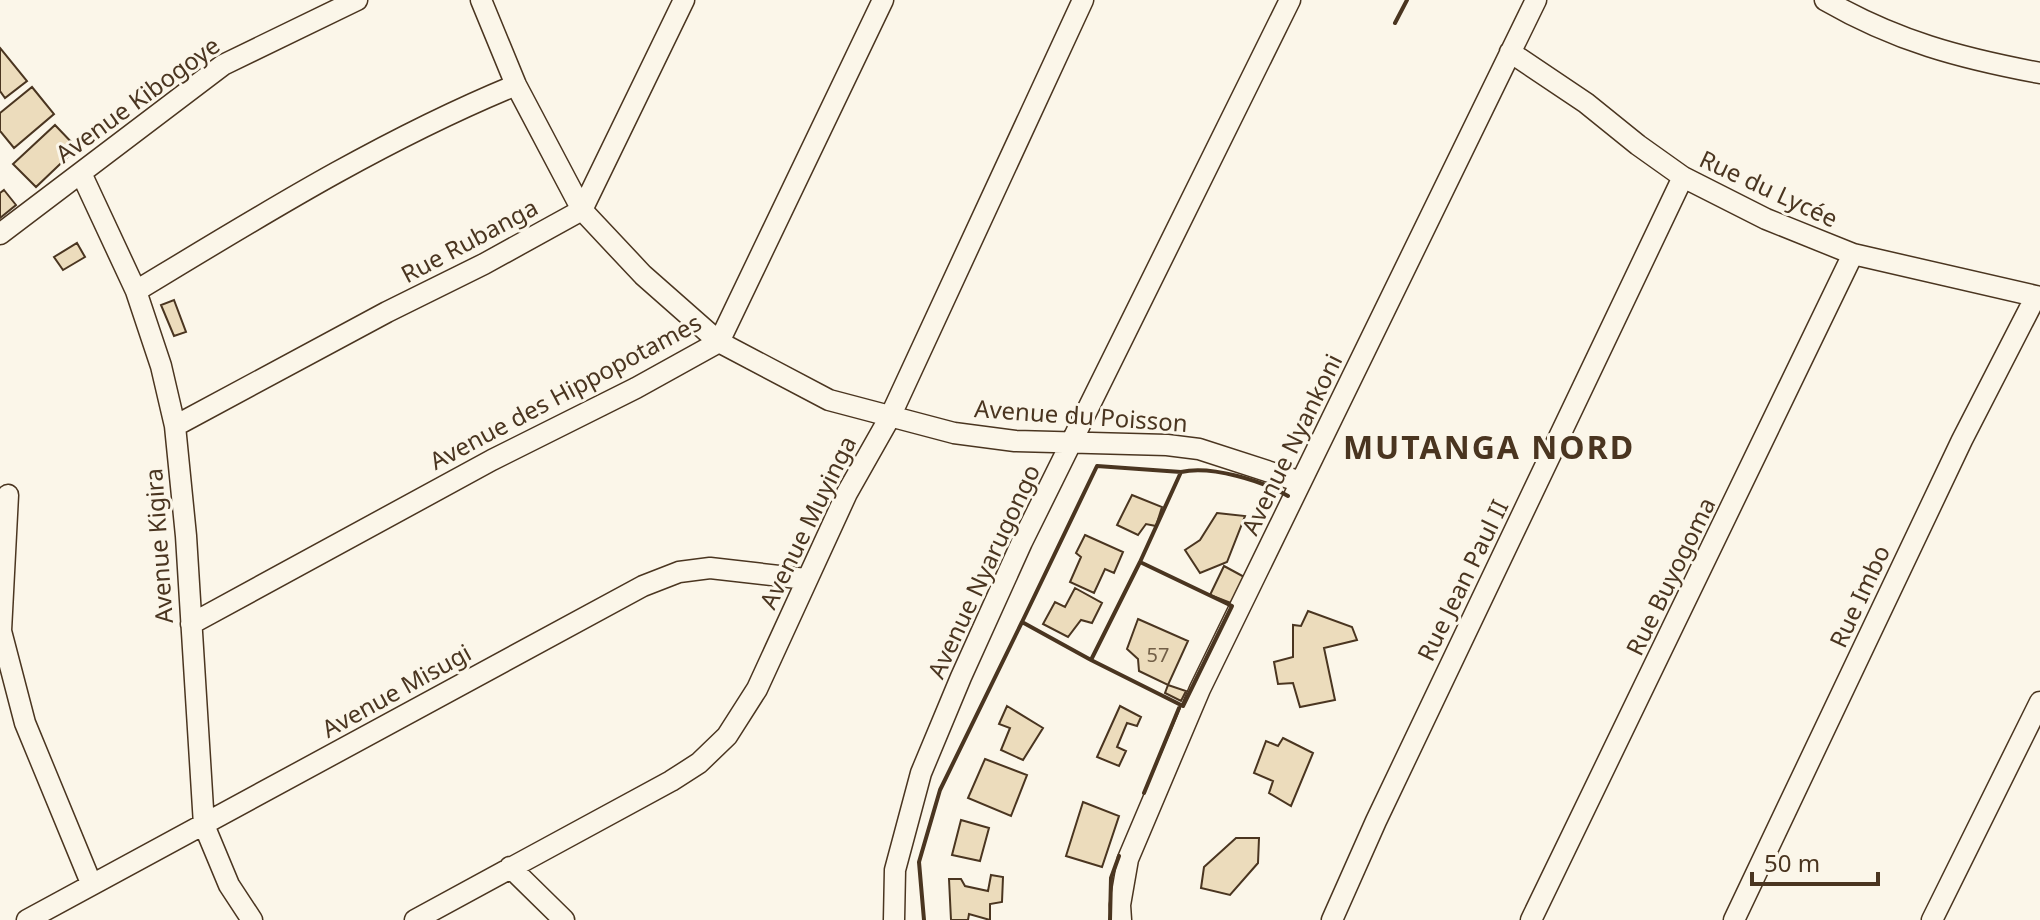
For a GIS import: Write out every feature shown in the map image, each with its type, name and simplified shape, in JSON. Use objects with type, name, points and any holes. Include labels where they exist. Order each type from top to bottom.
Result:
[{"type":"street","name":"Avenue Kibogoye","points":[[0,234],[223,65],[357,0]]},
{"type":"street","name":"Avenue du Poisson","points":[[481,0],[516,85],[582,210],[643,275],[719,342],[829,400],[954,433],[1015,441],[1167,445],[1199,449],[1301,482]]},
{"type":"street","points":[[582,210],[684,0]]},
{"type":"street","name":"Avenue des Hippopotames","points":[[191,624],[492,460],[636,388],[719,342],[883,0]]},
{"type":"street","name":"Avenue Muyinga","points":[[415,920],[699,763],[727,736],[757,689],[847,493],[890,417],[1083,0]]},
{"type":"street","name":"Avenue Nyarugongo","points":[[894,920],[895,870],[921,773],[1022,542],[1290,0]]},
{"type":"street","name":"Avenue Nyankoni","points":[[1121,920],[1120,905],[1128,859],[1200,689],[1536,0]]},
{"type":"street","points":[[1825,0],[1856,18],[1917,44],[2040,73]]},
{"type":"street","name":"Rue du Lycée","points":[[1510,52],[1586,103],[1683,177],[1766,219],[1853,254],[2038,297]]},
{"type":"street","points":[[136,291],[355,161],[456,109],[516,85]]},
{"type":"street","name":"Avenue Kigira","points":[[81,173],[136,291],[161,366],[175,426],[186,536],[204,825],[229,885],[252,920]]},
{"type":"street","name":"Rue Jean Paul II","points":[[1332,920],[1382,806],[1683,177]]},
{"type":"street","name":"Rue Rubanga","points":[[175,426],[582,210]]},
{"type":"street","name":"Rue Buyogoma","points":[[1531,920],[1853,254]]},
{"type":"street","name":"Rue Imbo","points":[[1734,920],[1955,454],[2038,297]]},
{"type":"street","points":[[8,495],[1,631],[25,723],[91,883]]},
{"type":"street","name":"Avenue Misugi","points":[[27,920],[643,586],[679,572],[710,568],[806,579]]},
{"type":"street","points":[[1932,920],[2040,702]]},
{"type":"street","points":[[510,867],[564,920]]},
{"type":"building","points":[[0,48],[27,81],[5,98],[0,91]]},
{"type":"building","points":[[32,87],[54,114],[14,148],[0,131],[0,113]]},
{"type":"building","points":[[55,125],[77,148],[36,187],[13,164]]},
{"type":"building","points":[[4,190],[16,205],[0,218],[0,193]]},
{"type":"building","points":[[77,243],[85,257],[63,270],[54,257]]},
{"type":"building","points":[[174,300],[186,332],[174,336],[161,305]]},
{"type":"building","points":[[1132,495],[1162,507],[1156,526],[1146,524],[1138,535],[1117,525]]},
{"type":"building","points":[[1217,513],[1245,516],[1227,562],[1200,573],[1185,550],[1200,540]]},
{"type":"building","points":[[1085,535],[1123,552],[1114,573],[1105,569],[1094,593],[1070,582],[1081,557],[1076,553]]},
{"type":"building","points":[[1224,566],[1248,579],[1236,605],[1210,595]]},
{"type":"building","points":[[1075,588],[1102,603],[1092,623],[1081,620],[1068,637],[1043,624],[1055,602],[1065,607]]},
{"type":"building","points":[[1308,611],[1352,627],[1357,640],[1324,648],[1335,700],[1300,707],[1293,683],[1278,684],[1274,662],[1293,657],[1293,625],[1301,626]]},
{"type":"building","points":[[1138,619],[1188,641],[1168,685],[1139,671],[1138,659],[1127,649]]},
{"type":"building","points":[[1168,685],[1186,691],[1181,701],[1165,693]]},
{"type":"building","points":[[1007,706],[1043,728],[1023,760],[1001,750],[1010,728],[999,724]]},
{"type":"building","points":[[1120,706],[1141,717],[1137,726],[1127,723],[1117,747],[1126,751],[1119,766],[1097,757]]},
{"type":"building","points":[[1283,738],[1313,753],[1291,806],[1269,793],[1273,781],[1254,773],[1266,741],[1278,746]]},
{"type":"building","points":[[985,759],[1027,775],[1011,816],[968,798]]},
{"type":"building","points":[[1083,802],[1119,816],[1102,867],[1066,856]]},
{"type":"building","points":[[961,820],[989,828],[980,861],[952,855]]},
{"type":"building","points":[[1236,838],[1259,838],[1258,863],[1230,895],[1201,888],[1204,867]]},
{"type":"building","points":[[991,875],[1003,877],[1002,902],[990,904],[990,920],[969,914],[968,920],[951,920],[949,879],[961,879],[965,886],[988,891]]},
{"type":"wall","points":[[1395,23],[1407,0]]},
{"type":"wall","points":[[1091,660],[1022,622],[1097,466],[1181,472]]},
{"type":"wall","points":[[1140,562],[1181,472],[1207,471],[1236,476],[1288,496]]},
{"type":"wall","points":[[1140,562],[1232,606],[1183,706],[1091,660],[1140,562]]},
{"type":"wall","points":[[924,920],[919,862],[940,790],[1022,622]]},
{"type":"wall","points":[[1144,793],[1179,708]]},
{"type":"wall","points":[[1110,920],[1111,878],[1119,856]]},
{"type":"district","name":"MUTANGA NORD","points":[[1489,446]]}]
